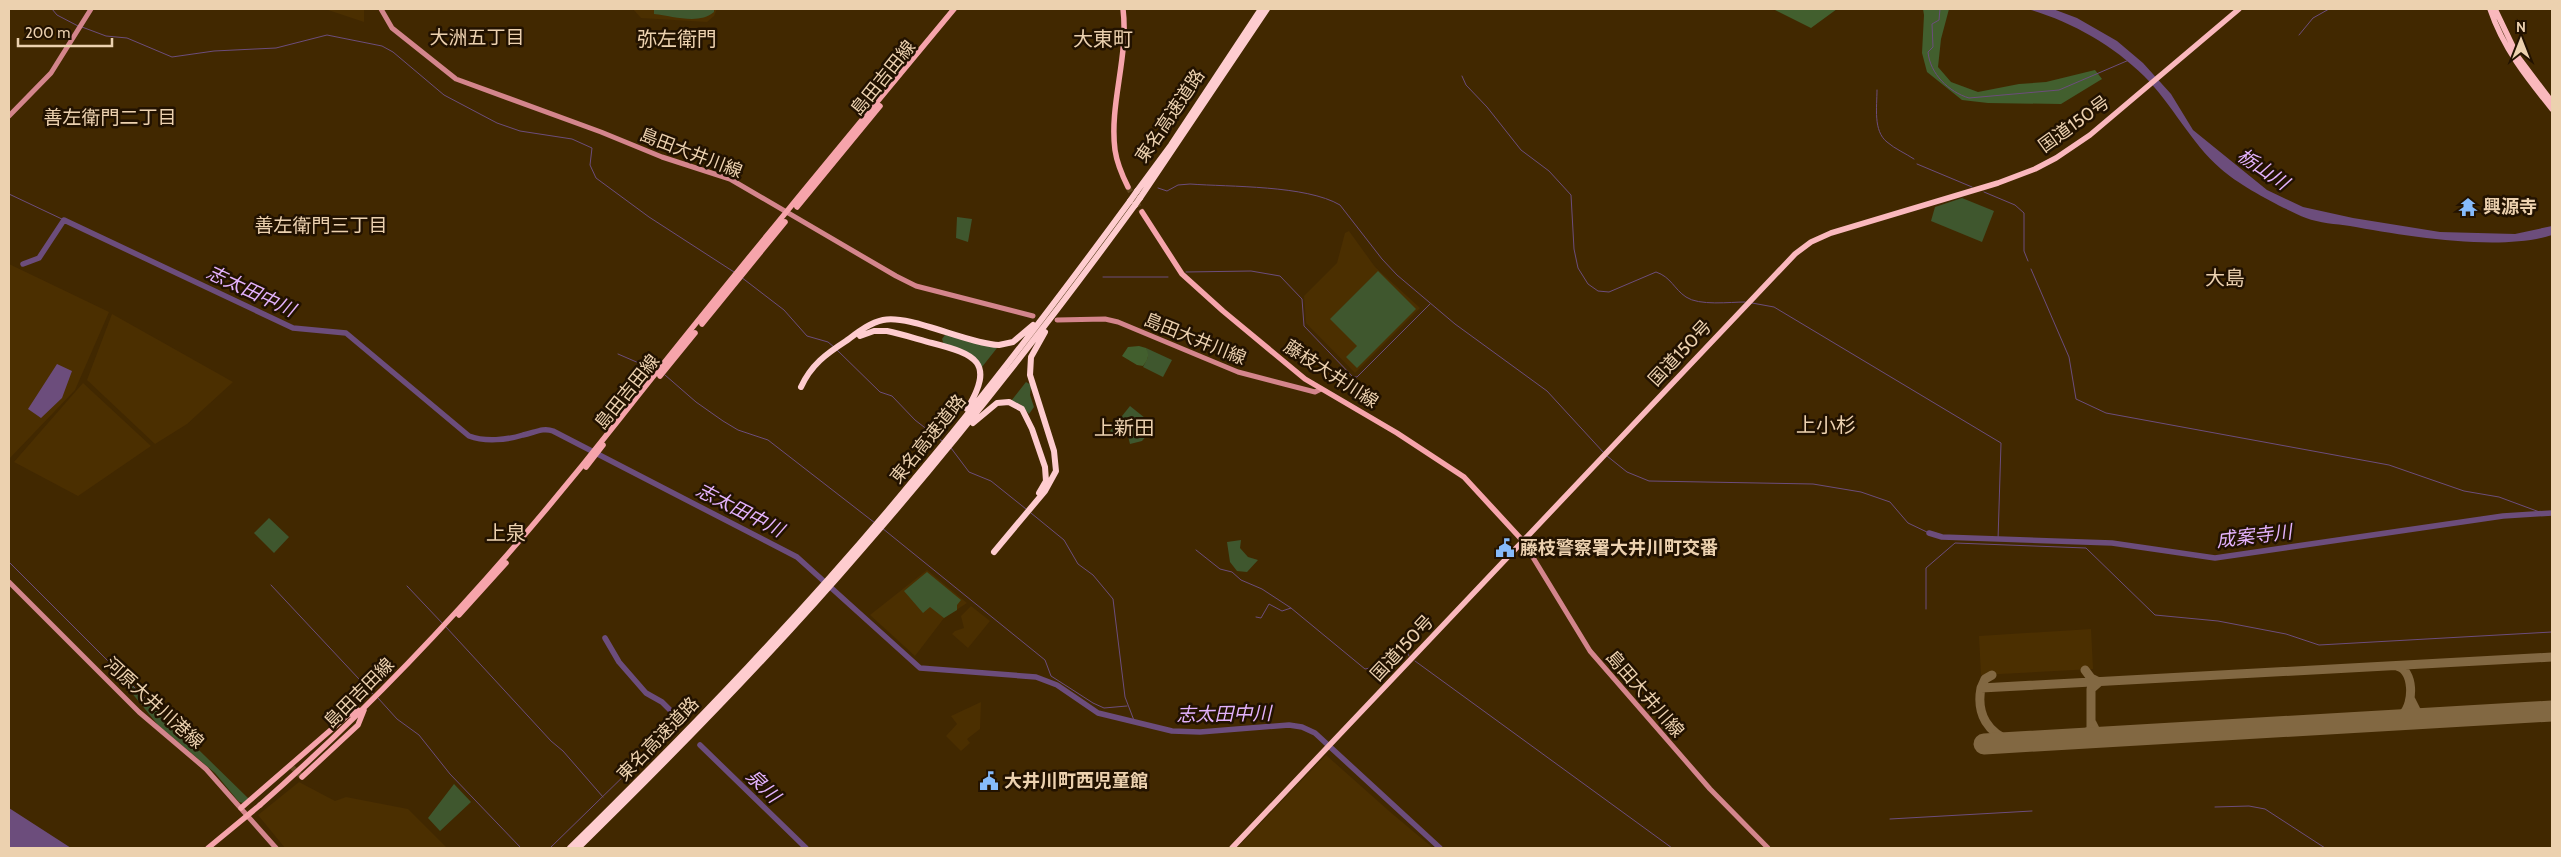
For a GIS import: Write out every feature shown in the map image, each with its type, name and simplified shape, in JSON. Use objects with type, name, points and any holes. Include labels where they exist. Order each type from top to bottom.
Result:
[{"type":"highway","name":"東名高速道路","points":[[1172,148],[1261,9]]},
{"type":"highway","name":"東名高速道路","points":[[952,439],[1138,195],[1267,9]]},
{"type":"highway","name":"国道150号","points":[[1232,848],[1785,263],[1803,248],[1822,237],[1845,228],[1998,183],[2035,169],[2078,144],[2239,9]]},
{"type":"highway","points":[[2490,9],[2508,50],[2525,76],[2552,110]]},
{"type":"highway","points":[[2495,9],[2518,57],[2552,102]]},
{"type":"highway","name":"東名高速道路","points":[[578,848],[675,752],[824,589],[952,439],[1061,306],[1132,203]]},
{"type":"highway","points":[[952,439],[976,395],[980,380],[977,363],[972,357],[961,351],[887,331],[870,332],[826,358],[801,387],[809,372],[821,358],[877,322],[899,320],[988,344],[1004,345],[1022,336],[1068,286]]},
{"type":"highway","points":[[952,439],[986,411],[1001,402],[1013,403],[1022,408],[1032,429],[1045,467],[1046,481],[994,552],[1045,491],[1056,471],[1055,456],[1031,381],[1030,366],[1036,347],[1061,306]]},
{"type":"highway","name":"東名高速道路","points":[[570,848],[705,713],[824,589]]},
{"type":"main road","points":[[9,116],[51,73],[91,9]]},
{"type":"main road","name":"島田大井川線","points":[[380,9],[392,28],[456,79],[594,129],[662,157],[722,176],[910,283],[1033,316]]},
{"type":"main road","name":"島田吉田線","points":[[208,848],[296,773],[363,709],[451,618],[523,538],[592,457],[954,9]]},
{"type":"main road","name":"島田吉田線","points":[[790,213],[958,9]]},
{"type":"main road","points":[[1123,9],[1124,44],[1114,141],[1118,164],[1128,186]]},
{"type":"main road","name":"藤枝大井川線","points":[[1142,212],[1186,278],[1288,367],[1397,433],[1464,477],[1523,541]]},
{"type":"main road","name":"島田大井川線","points":[[1057,320],[1105,320],[1118,322],[1238,372],[1315,392],[1322,389]]},
{"type":"main road","name":"島田大井川線","points":[[1523,541],[1590,651],[1710,789],[1768,848]]},
{"type":"main road","name":"河原大井川港線","points":[[9,582],[139,712],[206,769],[276,848]]},
{"type":"main road","points":[[242,808],[348,715],[363,709]]},
{"type":"main road","points":[[302,777],[358,724],[363,709]]},
{"type":"shaded area","points":[[325,9],[364,9],[364,22]]},
{"type":"shaded area","points":[[633,9],[717,9],[714,16],[707,22],[641,18]]},
{"type":"shaded area","points":[[2028,9],[2053,9],[2077,18],[2117,41],[2143,63],[2171,94],[2193,130],[2267,190],[2303,207],[2353,218],[2440,232],[2515,234],[2552,226],[2552,235],[2531,240],[2506,242],[2452,241],[2322,222],[2306,218],[2285,209],[2229,176],[2221,169],[2200,147],[2154,87],[2119,54],[2075,27]]},
{"type":"shaded area","points":[[1349,231],[1375,267],[1420,308],[1355,373],[1306,323],[1304,296],[1337,263],[1345,233]]},
{"type":"shaded area","points":[[9,264],[109,312],[75,390],[9,459]]},
{"type":"shaded area","points":[[112,314],[233,382],[187,424],[155,444],[87,380]]},
{"type":"shaded area","points":[[57,364],[72,371],[62,398],[41,418],[28,409]]},
{"type":"shaded area","points":[[83,383],[151,446],[78,496],[14,462]]},
{"type":"shaded area","points":[[927,570],[967,603],[944,618],[915,656],[870,615]]},
{"type":"shaded area","points":[[971,606],[990,621],[968,648],[952,634],[964,628],[961,616]]},
{"type":"shaded area","points":[[2091,629],[2093,669],[1981,675],[1979,636]]},
{"type":"shaded area","points":[[981,702],[980,729],[967,739],[970,743],[961,751],[946,736],[957,724],[951,716]]},
{"type":"shaded area","points":[[1326,755],[1389,811],[1433,848],[1237,848]]},
{"type":"shaded area","points":[[299,782],[335,801],[346,797],[408,809],[447,848],[285,848],[258,815]]},
{"type":"shaded area","points":[[9,808],[71,848],[9,848]]},
{"type":"green space","points":[[654,9],[714,9],[714,12],[701,18],[686,19],[654,14]]},
{"type":"green space","points":[[1773,9],[1837,9],[1811,28]]},
{"type":"green space","points":[[1923,9],[1949,9],[1941,39],[1938,67],[1951,82],[1978,92],[2019,84],[2046,82],[2095,70],[2102,79],[2061,104],[1988,103],[1962,100],[1927,72],[1922,53]]},
{"type":"green space","points":[[1962,198],[1994,211],[1982,242],[1931,221],[1935,207]]},
{"type":"green space","points":[[957,217],[972,219],[968,242],[956,238]]},
{"type":"green space","points":[[1378,271],[1416,309],[1357,368],[1346,357],[1357,346],[1330,319]]},
{"type":"green space","points":[[945,335],[997,348],[982,367],[970,355],[944,345],[942,339]]},
{"type":"green space","points":[[1139,346],[1146,348],[1148,353],[1143,366],[1137,365],[1122,356],[1128,347]]},
{"type":"green space","points":[[1146,348],[1172,360],[1163,377],[1143,367],[1148,357]]},
{"type":"green space","points":[[1026,382],[1031,385],[1030,395],[1034,407],[1029,414],[1020,404],[1011,401]]},
{"type":"green space","points":[[1130,406],[1155,426],[1142,441],[1130,444],[1127,432],[1113,435],[1110,431]]},
{"type":"green space","points":[[269,518],[289,537],[274,553],[254,533]]},
{"type":"green space","points":[[1241,540],[1240,548],[1248,557],[1258,560],[1247,572],[1237,571],[1230,562],[1227,542]]},
{"type":"green space","points":[[927,572],[961,600],[957,605],[957,610],[944,618],[930,607],[923,613],[904,591]]},
{"type":"green space","points":[[114,667],[249,799],[243,803],[239,802],[215,773],[158,725],[113,670]]},
{"type":"green space","points":[[454,784],[471,802],[440,831],[428,818]]},
{"type":"waterway","points":[[52,9],[57,15],[78,26]]},
{"type":"waterway","points":[[1940,9],[1939,20],[1932,24],[1933,47],[1928,52],[1932,68],[1948,87],[1969,98],[2059,90],[2129,60]]},
{"type":"waterway","points":[[2299,35],[2313,18],[2329,9]]},
{"type":"waterway","points":[[82,27],[106,36],[127,38],[172,57],[214,51],[276,48],[327,35],[382,46],[393,52],[444,95],[497,123],[520,131],[572,139],[592,148],[590,165],[596,178],[649,217],[734,272]]},
{"type":"waterway","points":[[1462,76],[1466,85],[1487,107],[1521,150],[1549,171],[1571,195],[1574,249],[1578,268],[1588,284],[1598,291],[1609,292],[1656,272],[1669,280],[1682,294],[1692,300],[1706,303],[1745,302]]},
{"type":"waterway","points":[[1877,90],[1877,118],[1880,132],[1893,147],[1914,159]]},
{"type":"waterway","points":[[1917,164],[1972,187]]},
{"type":"waterway","points":[[1158,188],[1167,191],[1178,185],[1190,184],[1267,188],[1308,194],[1325,198],[1340,205],[1382,259],[1397,275],[1455,324],[1547,391],[1604,453]]},
{"type":"waterway","points":[[1984,192],[2015,205],[2024,213],[2024,251],[2028,261]]},
{"type":"waterway","points":[[9,194],[64,220]]},
{"type":"waterway","name":"志太田中川","points":[[23,264],[39,258],[64,220],[293,328],[346,333],[469,436],[496,440],[517,437],[542,430],[553,431],[797,557],[920,668],[1036,677],[1057,685],[1098,713],[1172,731],[1200,732],[1289,725],[1302,727],[1315,733],[1440,848]]},
{"type":"waterway","points":[[2031,269],[2069,357],[2076,399],[2106,413],[2389,465],[2464,491],[2499,497],[2545,514]]},
{"type":"waterway","points":[[1186,272],[1251,271],[1280,276],[1302,299],[1304,326],[1353,377],[1357,377],[1430,304]]},
{"type":"waterway","points":[[741,277],[784,310],[807,336],[828,342],[834,347]]},
{"type":"waterway","points":[[1103,277],[1168,277]]},
{"type":"waterway","points":[[1752,303],[1774,307],[2001,443],[1998,540]]},
{"type":"waterway","points":[[837,350],[880,392],[892,396],[915,420],[942,441]]},
{"type":"waterway","points":[[618,354],[655,370]]},
{"type":"waterway","points":[[665,375],[696,402],[723,421],[738,430],[768,440],[875,523]]},
{"type":"waterway","points":[[951,448],[969,472],[991,481],[1026,509]]},
{"type":"waterway","points":[[1607,456],[1627,472],[1649,481],[1813,484],[1861,492],[1890,502],[1908,523],[1929,533]]},
{"type":"waterway","points":[[1031,513],[1064,540],[1078,564],[1093,575],[1113,599],[1125,697],[1135,723]]},
{"type":"waterway","name":"成案寺川","points":[[1929,533],[1942,537],[2112,543],[2215,558],[2503,516],[2552,513]]},
{"type":"waterway","points":[[882,528],[1045,660],[1051,676],[1104,708],[1127,706]]},
{"type":"waterway","points":[[1926,609],[1926,568],[1955,543],[2086,548],[2155,615],[2218,621],[2286,634],[2319,645],[2552,632]]},
{"type":"waterway","points":[[1196,550],[1220,569],[1232,572],[1241,580],[1262,589],[1291,608]]},
{"type":"waterway","points":[[9,562],[109,662]]},
{"type":"waterway","points":[[271,585],[373,694]]},
{"type":"waterway","points":[[407,586],[443,624]]},
{"type":"waterway","points":[[1256,617],[1261,618],[1269,604],[1282,611],[1291,608],[1365,669],[1405,648],[1409,656]]},
{"type":"waterway","points":[[446,627],[551,741],[563,751],[603,797]]},
{"type":"waterway","name":"泉川","points":[[605,638],[619,662],[646,693],[662,702],[680,720],[678,725]]},
{"type":"waterway","points":[[1415,661],[1672,848]]},
{"type":"waterway","points":[[114,667],[173,726]]},
{"type":"waterway","points":[[378,698],[397,719],[419,735],[450,774],[521,848]]},
{"type":"waterway","points":[[550,848],[677,724]]},
{"type":"waterway","name":"泉川","points":[[700,745],[806,848]]},
{"type":"waterway","points":[[2215,807],[2249,806],[2265,809],[2325,848]]},
{"type":"waterway","points":[[1890,819],[2032,811]]},
{"type":"taxiway","points":[[2013,742],[1997,734],[1986,722],[1980,706],[1981,688],[2552,657]]},
{"type":"taxiway","points":[[2384,721],[2401,716],[2407,709],[2409,702],[2409,680],[2403,669],[2397,666]]},
{"type":"taxiway","points":[[2085,670],[2091,678],[2097,681]]},
{"type":"taxiway","points":[[1981,688],[1985,679],[1992,675]]},
{"type":"taxiway","points":[[2066,739],[2079,736],[2091,730],[2091,689],[2099,682]]},
{"type":"taxiway","points":[[2410,698],[2417,712],[2432,718]]},
{"type":"taxiway","points":[[2092,723],[2097,733],[2114,736]]},
{"type":"runway","points":[[1984,744],[2552,711]]},
{"type":"tunnel","points":[[1128,187],[1142,212]]},
{"type":"tunnel","points":[[291,766],[302,777]]},
{"type":"place","name":"興源寺","points":[[2468,207]]},
{"type":"place","name":"藤枝警察署大井川町交番","points":[[1505,548]]},
{"type":"place","name":"大井川町西児童館","points":[[989,781]]},
{"type":"district","name":"大洲五丁目","points":[[477,37]]},
{"type":"district","name":"弥左衛門","points":[[677,39]]},
{"type":"district","name":"大東町","points":[[1103,39]]},
{"type":"district","name":"善左衛門二丁目","points":[[110,117]]},
{"type":"district","name":"善左衛門三丁目","points":[[321,225]]},
{"type":"district","name":"大島","points":[[2225,278]]},
{"type":"district","name":"上小杉","points":[[1826,425]]},
{"type":"district","name":"上新田","points":[[1124,428]]},
{"type":"district","name":"上泉","points":[[506,533]]},
{"type":"water label","name":"栃山川","points":[[2263,169]]}]
